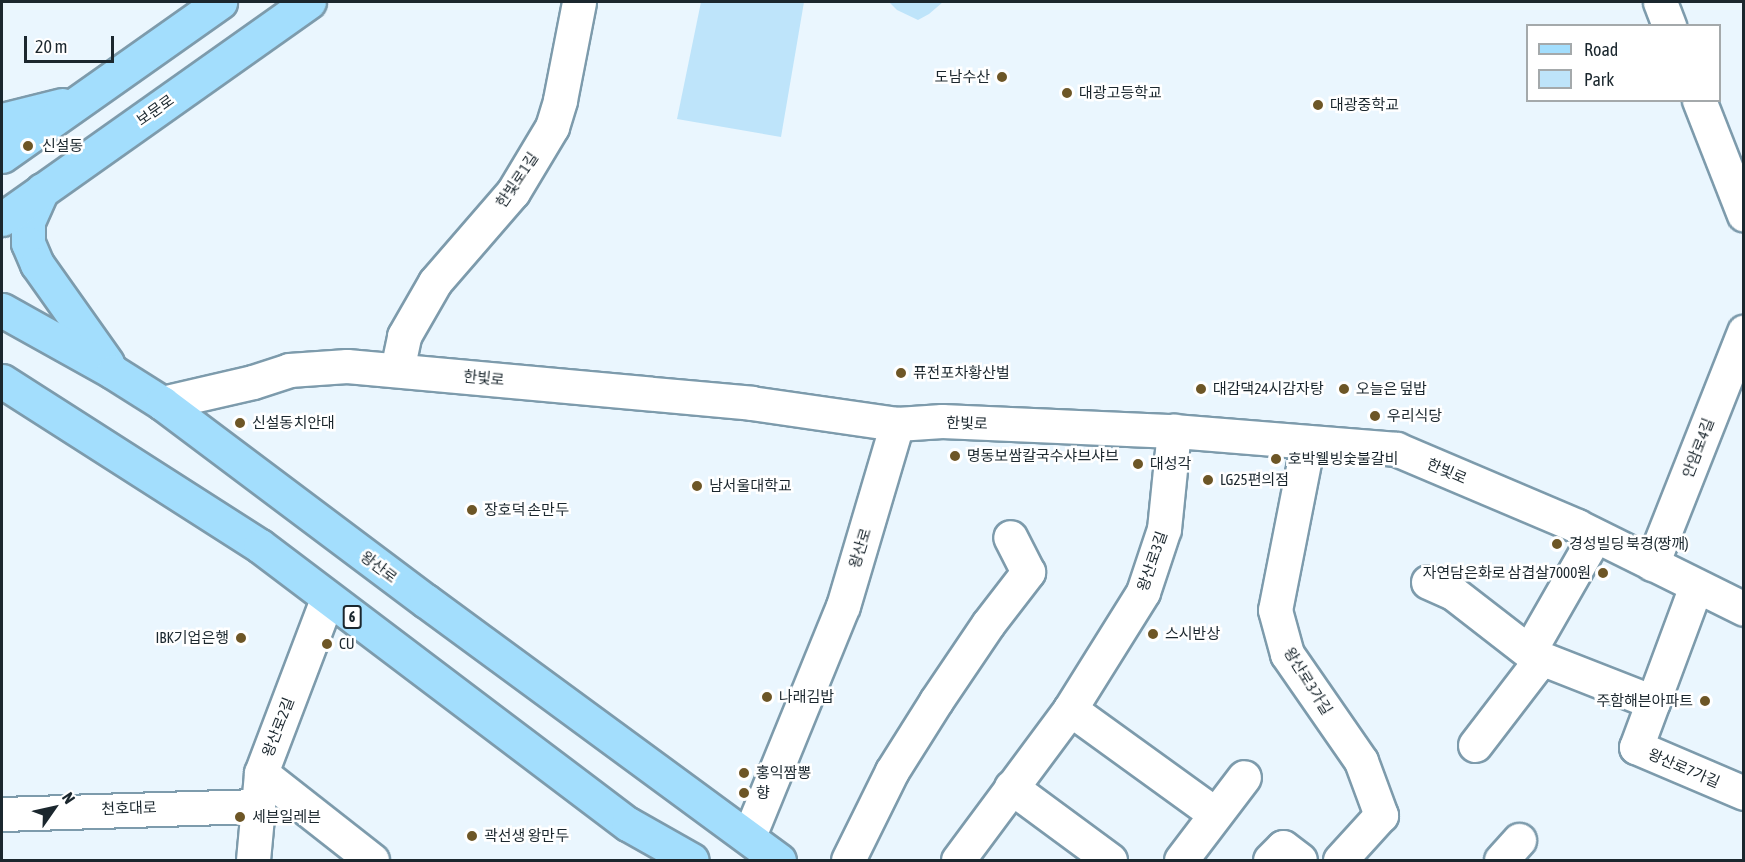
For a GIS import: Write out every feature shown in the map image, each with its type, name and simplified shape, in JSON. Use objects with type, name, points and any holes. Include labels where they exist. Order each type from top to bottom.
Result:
[{"type":"main road","points":[[113,372],[37,264],[28,243],[28,222],[42,190],[6,141],[84,99],[220,2]]},
{"type":"main road","name":"보문로","points":[[2,219],[309,2]]},
{"type":"main road","name":"왕산로","points":[[2,310],[113,372],[162,403],[426,601],[749,836],[779,861]]},
{"type":"main road","name":"6","points":[[3,382],[260,546],[327,599],[628,824],[692,861]]},
{"type":"street","name":"한빛로1길","points":[[397,370],[404,336],[435,282],[513,192],[552,127],[560,100],[579,2]]},
{"type":"street","points":[[1660,2],[1668,24]]},
{"type":"street","points":[[1699,102],[1743,215]]},
{"type":"street","name":"안암로4길","points":[[1652,564],[1743,332]]},
{"type":"street","name":"한빛로","points":[[162,403],[253,382],[289,370],[347,366],[752,403],[897,424],[942,422],[1174,431],[1396,449],[1595,536],[1743,609]]},
{"type":"street","name":"왕산로","points":[[749,836],[843,606],[897,424]]},
{"type":"street","name":"왕산로3길","points":[[958,861],[1070,709],[1143,592],[1164,529],[1174,431]]},
{"type":"street","name":"왕산로3가길","points":[[1308,442],[1275,610],[1287,654],[1360,761],[1381,815],[1340,861]]},
{"type":"street","points":[[1474,745],[1534,668],[1532,646],[1595,536]]},
{"type":"street","points":[[848,861],[892,771],[988,624],[1028,572],[1010,537]]},
{"type":"street","points":[[1428,582],[1453,592],[1533,655],[1653,702]]},
{"type":"street","name":"왕산로7가길","points":[[1696,586],[1636,747],[1743,793]]},
{"type":"street","name":"왕산로2길","points":[[254,861],[261,772],[327,599]]},
{"type":"street","points":[[1070,709],[1215,814]]},
{"type":"street","points":[[261,772],[372,861]]},
{"type":"street","points":[[1189,858],[1215,814],[1244,777]]},
{"type":"street","points":[[1011,787],[1110,861]]},
{"type":"street","name":"천호대로","points":[[2,814],[257,806]]},
{"type":"street","points":[[1270,861],[1283,847],[1300,861]]},
{"type":"green space","points":[[701,2],[804,2],[781,137],[677,119]]},
{"type":"green space","points":[[889,2],[943,2],[918,20],[897,10]]},
{"type":"place","name":"도남수산","points":[[1002,77]]},
{"type":"place","name":"대광고등학교","points":[[1067,93]]},
{"type":"place","name":"대광중학교","points":[[1318,105]]},
{"type":"place","name":"신설동","points":[[28,146]]},
{"type":"place","name":"퓨전포차황산벌","points":[[901,373]]},
{"type":"place","name":"대감댁24시감자탕","points":[[1201,389]]},
{"type":"place","name":"오늘은 덮밥","points":[[1344,389]]},
{"type":"place","name":"우리식당","points":[[1375,416]]},
{"type":"place","name":"신설동치안대","points":[[240,423]]},
{"type":"place","name":"명동보쌈칼국수샤브샤브","points":[[955,456]]},
{"type":"place","name":"호박웰빙숯불갈비","points":[[1276,459]]},
{"type":"place","name":"대성각","points":[[1138,464]]},
{"type":"place","name":"LG25편의점","points":[[1208,480]]},
{"type":"place","name":"남서울대학교","points":[[697,486]]},
{"type":"place","name":"장호덕 손만두","points":[[472,510]]},
{"type":"place","name":"경성빌딩 북경(짱깨)","points":[[1557,544]]},
{"type":"place","name":"자연담은화로 삼겹살7000원","points":[[1603,573]]},
{"type":"place","name":"스시반상","points":[[1153,634]]},
{"type":"place","name":"IBK기업은행","points":[[241,638]]},
{"type":"place","name":"CU","points":[[327,644]]},
{"type":"place","name":"나래김밥","points":[[767,697]]},
{"type":"place","name":"주함해븐아파트","points":[[1705,701]]},
{"type":"place","name":"홍익짬뽕","points":[[744,773]]},
{"type":"place","name":"향","points":[[744,793]]},
{"type":"place","name":"세븐일레븐","points":[[240,817]]},
{"type":"place","name":"곽선생 왕만두","points":[[472,836]]}]
